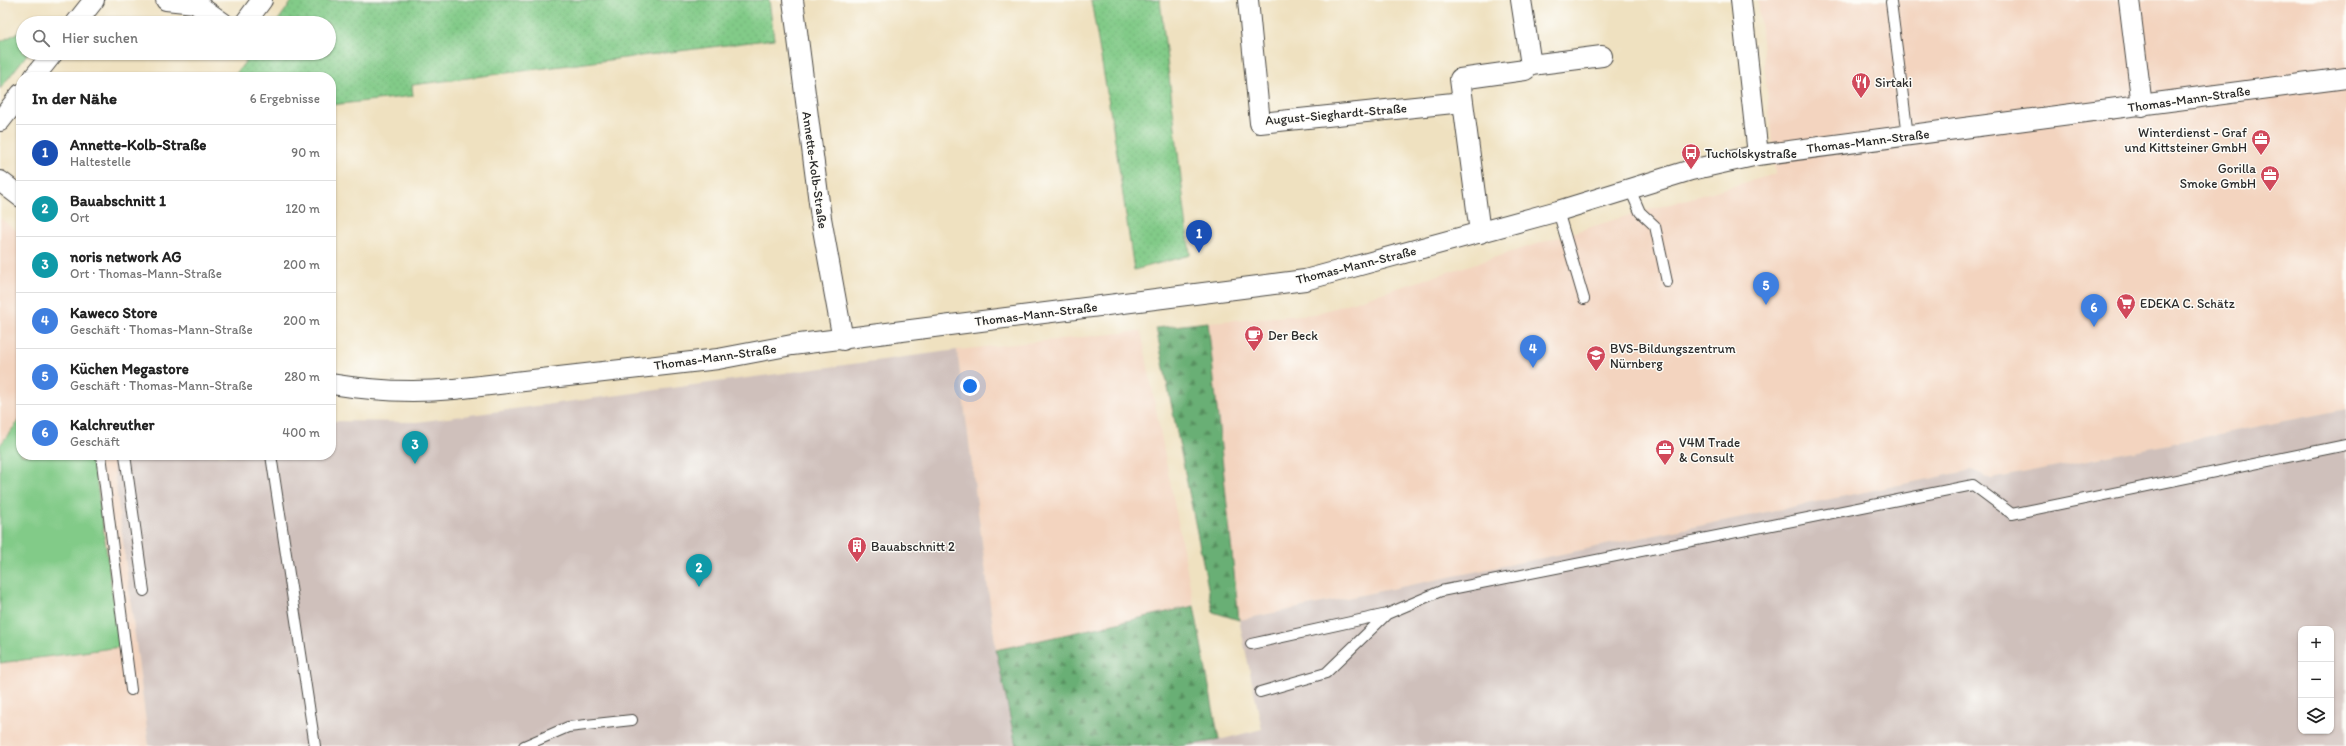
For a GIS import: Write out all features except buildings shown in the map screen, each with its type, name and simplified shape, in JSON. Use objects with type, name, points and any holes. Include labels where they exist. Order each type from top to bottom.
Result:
[{"type":"street","points":[[81,16],[94,0]]},
{"type":"street","points":[[166,0],[196,1],[214,16]]},
{"type":"street","points":[[250,16],[262,0]]},
{"type":"street","name":"Annette-Kolb-Straße","points":[[793,0],[821,218],[843,340]]},
{"type":"street","name":"August-Sieghardt-Straße","points":[[1248,0],[1260,123],[1463,102]]},
{"type":"street","points":[[1522,0],[1531,65]]},
{"type":"street","points":[[1741,0],[1758,155]]},
{"type":"street","points":[[2130,0],[2142,106]]},
{"type":"street","points":[[1480,233],[1460,79],[1525,70],[1531,65],[1602,56]]},
{"type":"street","points":[[38,72],[47,60]]},
{"type":"street","name":"Thomas-Mann-Straße","points":[[336,385],[368,390],[421,392],[718,359],[792,345],[843,340],[1305,280],[1558,211],[1629,187],[1716,163],[1758,155],[2142,106],[2346,78]]},
{"type":"street","points":[[0,121],[16,100]]},
{"type":"street","points":[[0,181],[16,193]]},
{"type":"lane","points":[[1891,2],[1908,136]]},
{"type":"lane","points":[[1629,187],[1640,212],[1655,226],[1667,282]]},
{"type":"lane","points":[[1558,211],[1584,299]]},
{"type":"lane","points":[[1251,644],[1387,614],[1441,592],[1973,485],[2012,514],[2346,445]]},
{"type":"lane","points":[[102,460],[131,690]]},
{"type":"lane","points":[[126,460],[144,591]]},
{"type":"lane","points":[[272,460],[315,746]]},
{"type":"lane","points":[[1260,692],[1326,673],[1387,614]]},
{"type":"lane","points":[[524,746],[568,727],[632,720]]},
{"type":"shaded area","points":[[1758,0],[2346,0],[2346,409],[1992,479],[1972,470],[1239,620],[1208,322],[1315,314],[1610,221],[1775,174]]},
{"type":"shaded area","points":[[0,218],[16,230],[16,460],[113,460],[149,746],[0,746]]},
{"type":"shaded area","points":[[1141,331],[1194,606],[996,650],[957,350]]},
{"type":"shaded area","points":[[957,350],[996,650],[1016,746],[149,746],[113,460],[336,460],[336,421],[417,422]]},
{"type":"shaded area","points":[[2346,409],[2346,746],[1183,746],[1219,740],[1262,729],[1239,620],[1972,470],[1992,479]]},
{"type":"green space","points":[[293,0],[769,0],[774,39],[412,85],[413,96],[336,104],[336,72],[237,72],[247,60],[336,60],[336,16],[281,16]]},
{"type":"green space","points":[[1091,0],[1160,0],[1190,255],[1134,270],[1113,127]]},
{"type":"green space","points":[[16,34],[16,60],[23,60],[0,89],[0,42]]},
{"type":"green space","points":[[1208,322],[1239,620],[1213,612],[1156,328]]},
{"type":"green space","points":[[16,424],[16,460],[94,460],[120,647],[0,663],[0,445]]},
{"type":"green space","points":[[1194,606],[1219,740],[1183,746],[1016,746],[996,650]]},
{"type":"place","name":"Sirtaki","points":[[1861,99]]},
{"type":"place","name":"Winterdienst - Graf und Kittsteiner GmbH","points":[[2261,156]]},
{"type":"place","name":"Tucholskystraße","points":[[1691,170]]},
{"type":"place","name":"Gorilla Smoke GmbH","points":[[2270,192]]},
{"type":"place","name":"Annette-Kolb-Straße","points":[[1199,253]]},
{"type":"place","name":"Küchen Megastore","points":[[1766,305]]},
{"type":"place","name":"EDEKA C. Schätz","points":[[2126,320]]},
{"type":"place","name":"Kalchreuther","points":[[2094,327]]},
{"type":"place","name":"Der Beck","points":[[1254,352]]},
{"type":"place","name":"Kaweco Store","points":[[1533,368]]},
{"type":"place","name":"BVS-Bildungszentrum Nürnberg","points":[[1596,372]]},
{"type":"place","name":"noris network AG","points":[[415,464]]},
{"type":"place","name":"V4M Trade & Consult","points":[[1665,466]]},
{"type":"place","name":"Bauabschnitt 2","points":[[857,563]]},
{"type":"place","name":"Bauabschnitt 1","points":[[699,587]]}]
